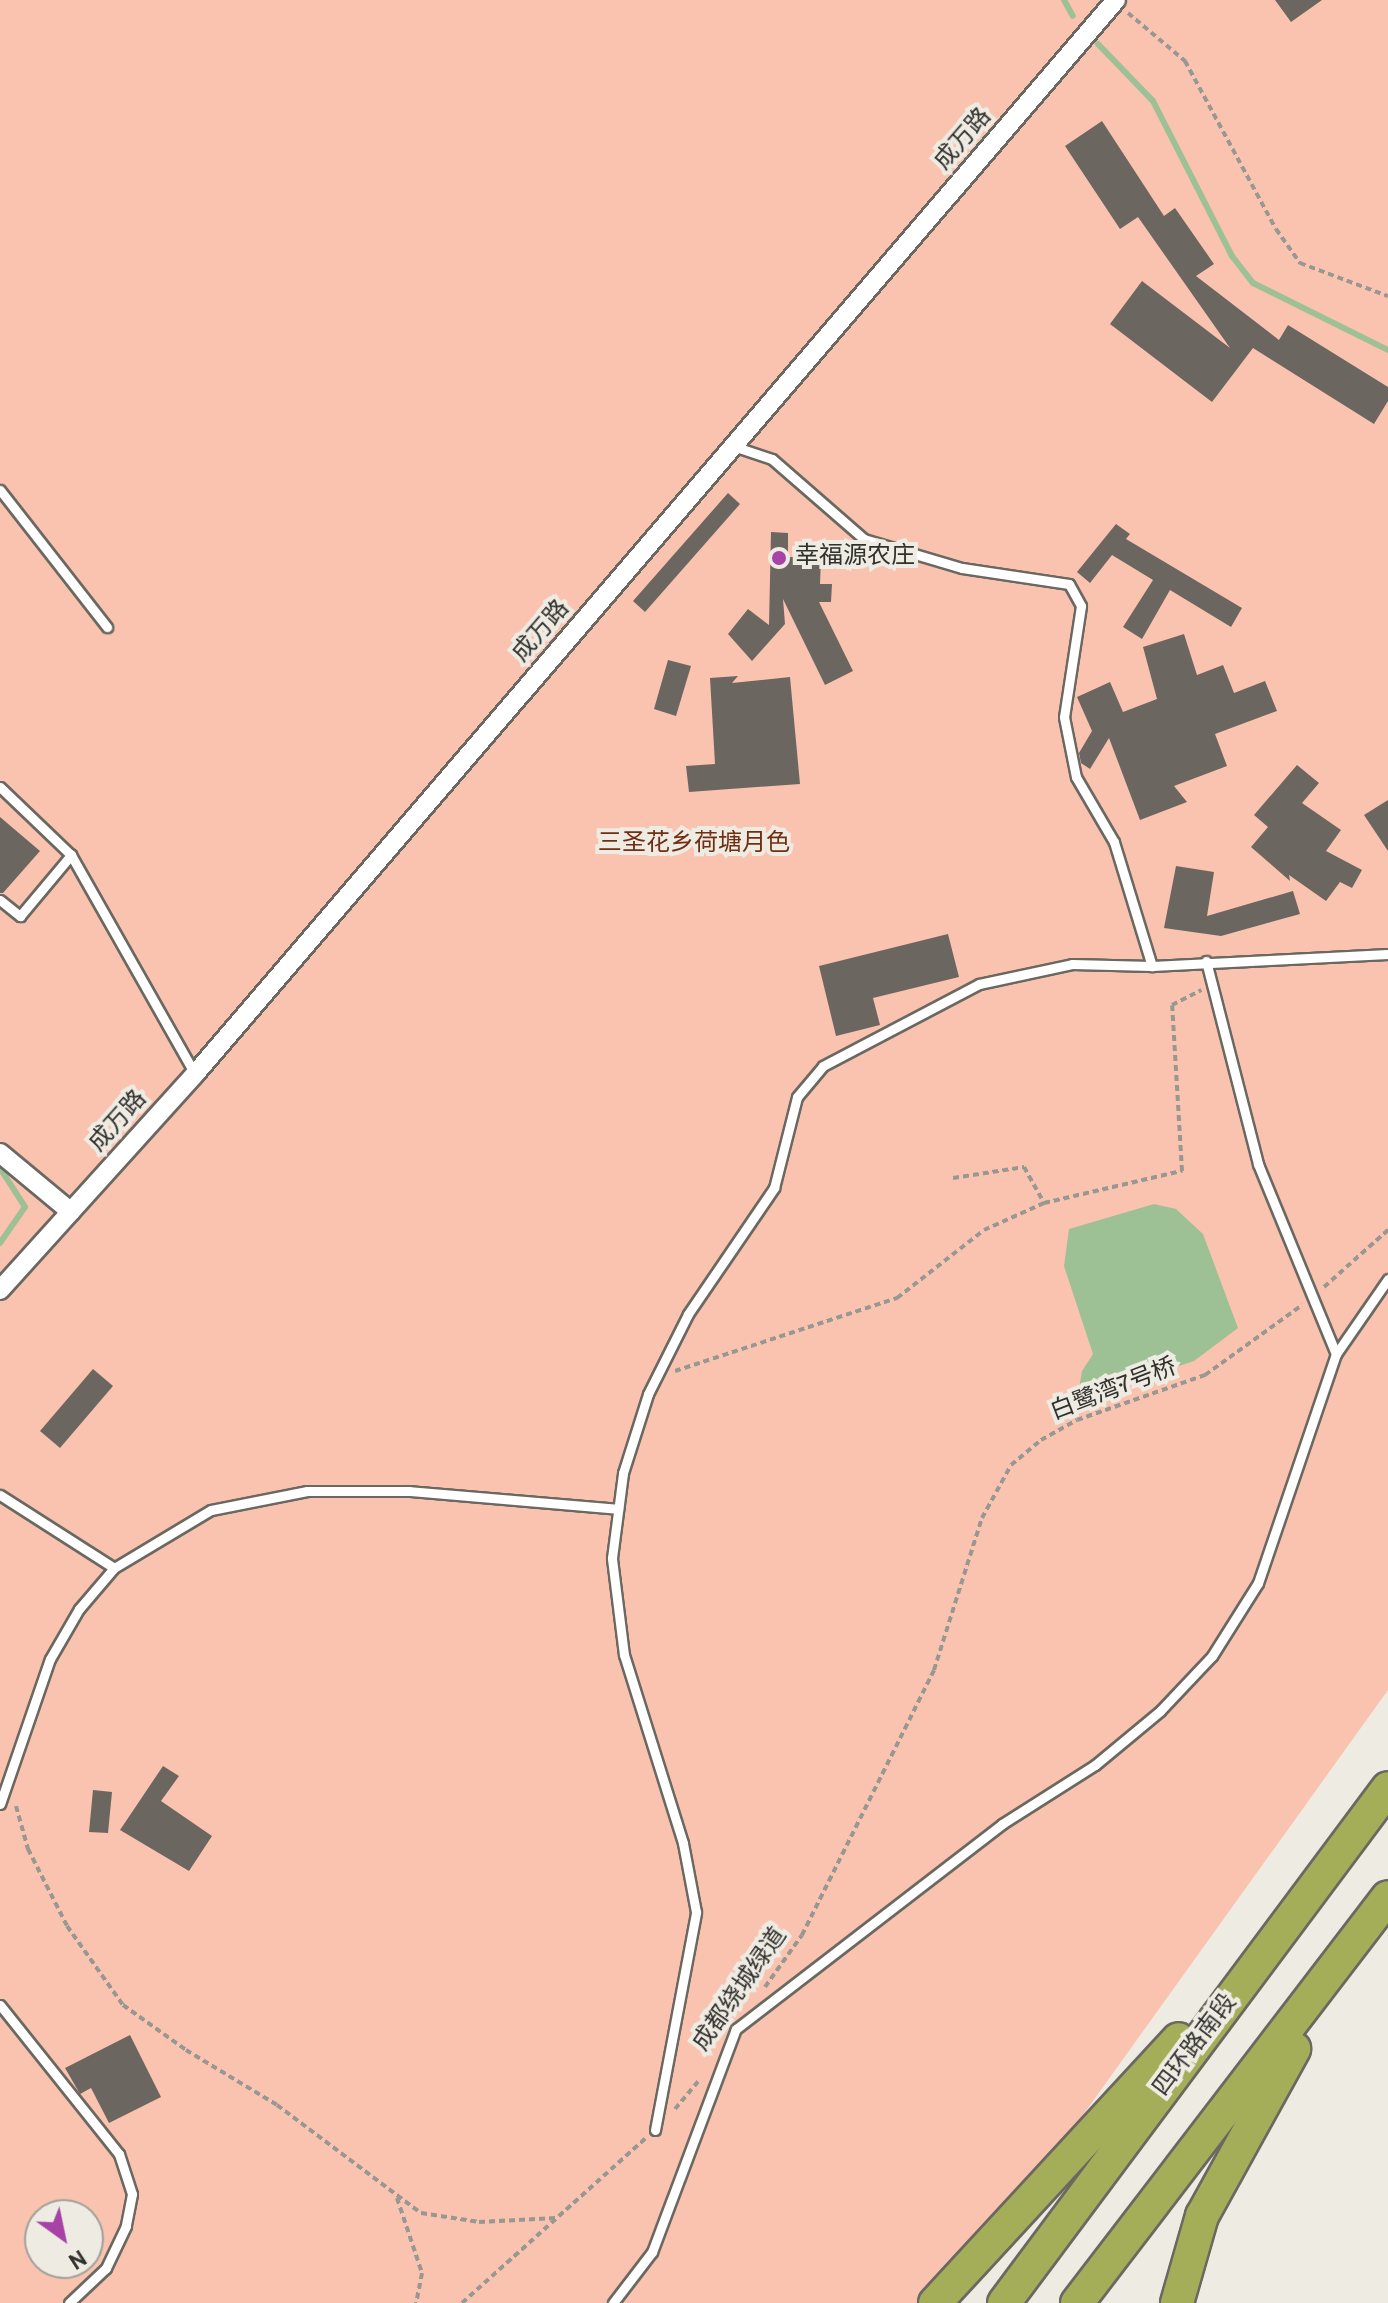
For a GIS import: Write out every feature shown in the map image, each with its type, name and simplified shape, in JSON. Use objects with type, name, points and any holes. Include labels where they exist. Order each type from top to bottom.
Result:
[{"type":"highway","name":"四环路南段","points":[[1004,2303],[1388,1788]]},
{"type":"highway","points":[[935,2303],[1307,1897]]},
{"type":"highway","points":[[1077,2303],[1342,1963],[1388,1897]]},
{"type":"highway","points":[[1177,2303],[1202,2216],[1342,1963]]},
{"type":"street","name":"成万路","points":[[0,1290],[195,1074],[1114,1]]},
{"type":"street","points":[[0,1153],[71,1212]]},
{"type":"lane","points":[[733,446],[772,459],[864,539],[962,568],[1069,584],[1081,606],[1064,717],[1076,777],[1114,842],[1152,966]]},
{"type":"lane","points":[[0,490],[107,627]]},
{"type":"lane","points":[[0,787],[71,855],[195,1074]]},
{"type":"lane","points":[[0,900],[20,916],[71,855]]},
{"type":"lane","points":[[655,2130],[696,1912],[683,1843],[624,1655],[612,1558],[618,1509],[623,1473],[657,1377],[688,1314],[774,1188],[797,1097],[823,1066],[979,984],[1072,964],[1152,966],[1388,954]]},
{"type":"lane","points":[[1206,961],[1258,1164],[1336,1354]]},
{"type":"lane","points":[[613,2303],[652,2252],[736,2029],[965,1851],[1095,1765],[1160,1711],[1212,1656],[1258,1583],[1336,1354],[1388,1279]]},
{"type":"lane","points":[[0,1804],[50,1659],[79,1609],[114,1568],[211,1510],[307,1491],[409,1491],[618,1509]]},
{"type":"lane","points":[[0,1495],[114,1568]]},
{"type":"lane","points":[[0,2005],[119,2154],[132,2194],[126,2226],[106,2268],[69,2303]]},
{"type":"path","points":[[1114,1],[1185,61],[1276,229],[1300,263],[1388,296]]},
{"type":"path","points":[[657,1377],[897,1298],[984,1230],[1044,1203],[1182,1171],[1172,1005],[1211,984]]},
{"type":"path","points":[[953,1178],[1024,1167],[1044,1203]]},
{"type":"path","name":"白鹭湾·7号桥","points":[[950,1625],[982,1518],[1011,1465],[1041,1440],[1077,1420],[1205,1375],[1256,1338]]},
{"type":"path","name":"成都绕城绿道","points":[[761,1994],[802,1935],[934,1670],[950,1625]]},
{"type":"path","points":[[7,1784],[28,1849],[67,1926],[123,2005],[186,2050],[277,2105],[421,2213],[479,2222],[558,2218]]},
{"type":"path","name":"成都绕城绿道","points":[[462,2303],[655,2130],[702,2077]]},
{"type":"path","points":[[396,2195],[422,2273],[416,2303]]},
{"type":"green space","name":"三圣花乡荷塘月色","points":[[0,0],[1388,0],[1388,1690],[948,2303],[0,2303]]},
{"type":"shaded area","points":[[1154,1204],[1176,1209],[1203,1234],[1238,1328],[1194,1361],[1077,1400],[1082,1371],[1093,1354],[1064,1266],[1069,1229]]},
{"type":"building","points":[[1275,0],[1322,0],[1291,22]]},
{"type":"building","points":[[1102,121],[1164,216],[1175,208],[1214,264],[1196,276],[1279,340],[1288,325],[1388,387],[1388,401],[1374,424],[1253,348],[1212,402],[1110,324],[1142,281],[1230,348],[1138,217],[1120,229],[1065,146]]},
{"type":"building","points":[[728,493],[740,504],[645,612],[633,601]]},
{"type":"building","points":[[1116,524],[1130,534],[1126,539],[1242,608],[1231,627],[1170,590],[1142,639],[1123,627],[1153,580],[1112,555],[1090,583],[1077,572]]},
{"type":"building","points":[[771,532],[788,533],[788,557],[821,558],[820,584],[832,584],[831,602],[819,602],[853,671],[825,685],[783,599],[785,624],[752,661],[728,634],[748,609],[769,625]]},
{"type":"building","points":[[1184,634],[1197,675],[1223,665],[1234,693],[1265,681],[1277,711],[1215,734],[1227,766],[1174,786],[1187,802],[1140,820],[1109,738],[1090,769],[1081,763],[1079,753],[1092,731],[1077,697],[1110,682],[1123,712],[1157,699],[1143,647]]},
{"type":"building","points":[[668,660],[691,666],[676,716],[654,709]]},
{"type":"building","points":[[738,676],[732,683],[790,677],[800,784],[689,792],[686,766],[715,764],[710,678]]},
{"type":"building","points":[[1297,765],[1319,783],[1302,803],[1341,830],[1326,851],[1362,870],[1352,888],[1340,882],[1326,901],[1289,875],[1290,881],[1251,847],[1268,827],[1254,815]]},
{"type":"building","points":[[1388,800],[1388,851],[1364,815]]},
{"type":"building","points":[[0,817],[40,851],[3,893],[0,893]]},
{"type":"building","points":[[1176,866],[1214,872],[1207,916],[1293,891],[1300,914],[1221,936],[1164,928]]},
{"type":"building","points":[[948,934],[959,977],[873,998],[880,1025],[836,1036],[819,966]]},
{"type":"building","points":[[93,1369],[113,1386],[60,1448],[40,1431]]},
{"type":"building","points":[[163,1766],[179,1776],[161,1801],[212,1836],[189,1871],[120,1830]]},
{"type":"building","points":[[93,1790],[112,1792],[108,1833],[89,1832]]},
{"type":"building","points":[[130,2035],[161,2097],[109,2123],[91,2088],[80,2094],[65,2068]]},
{"type":"waterway","points":[[1064,0],[1073,16]]},
{"type":"waterway","points":[[1098,44],[1153,101],[1232,256],[1253,283],[1388,350]]},
{"type":"waterway","points":[[0,1168],[25,1207],[0,1243]]},
{"type":"place","name":"幸福源农庄","points":[[779,558]]}]
